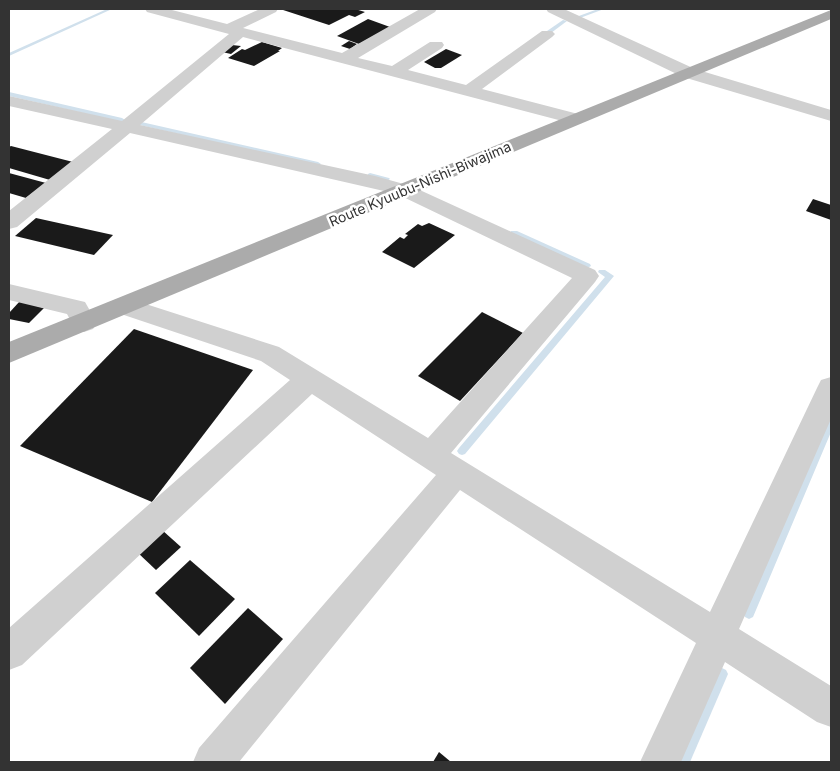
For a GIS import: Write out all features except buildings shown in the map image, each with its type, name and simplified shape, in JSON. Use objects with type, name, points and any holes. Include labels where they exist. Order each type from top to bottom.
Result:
[{"type":"main road","name":"Route Kyuubu-Nishi-Biwajima","points":[[9,353],[831,14]]},
{"type":"street","points":[[152,9],[576,119]]},
{"type":"street","points":[[9,222],[126,127],[234,30],[271,9]]},
{"type":"street","points":[[344,59],[430,9]]},
{"type":"street","points":[[553,9],[689,73],[831,116]]},
{"type":"street","points":[[469,91],[547,34]]},
{"type":"street","points":[[394,72],[436,45]]},
{"type":"street","points":[[9,101],[404,190],[587,276],[213,762]]},
{"type":"street","points":[[9,292],[76,308],[84,323]]},
{"type":"street","points":[[124,306],[270,354],[831,708]]},
{"type":"street","points":[[9,652],[310,379]]},
{"type":"street","points":[[660,762],[831,388]]},
{"type":"waterway","points":[[9,55],[110,9]]},
{"type":"waterway","points":[[578,17],[602,9]]},
{"type":"waterway","points":[[549,32],[565,21]]},
{"type":"waterway","points":[[9,94],[122,120]]},
{"type":"waterway","points":[[137,123],[318,164]]},
{"type":"waterway","points":[[370,175],[387,179]]},
{"type":"waterway","points":[[514,233],[587,266]]},
{"type":"waterway","points":[[462,451],[610,276],[602,272]]},
{"type":"waterway","points":[[749,613],[831,422]]},
{"type":"waterway","points":[[684,762],[722,674]]}]
